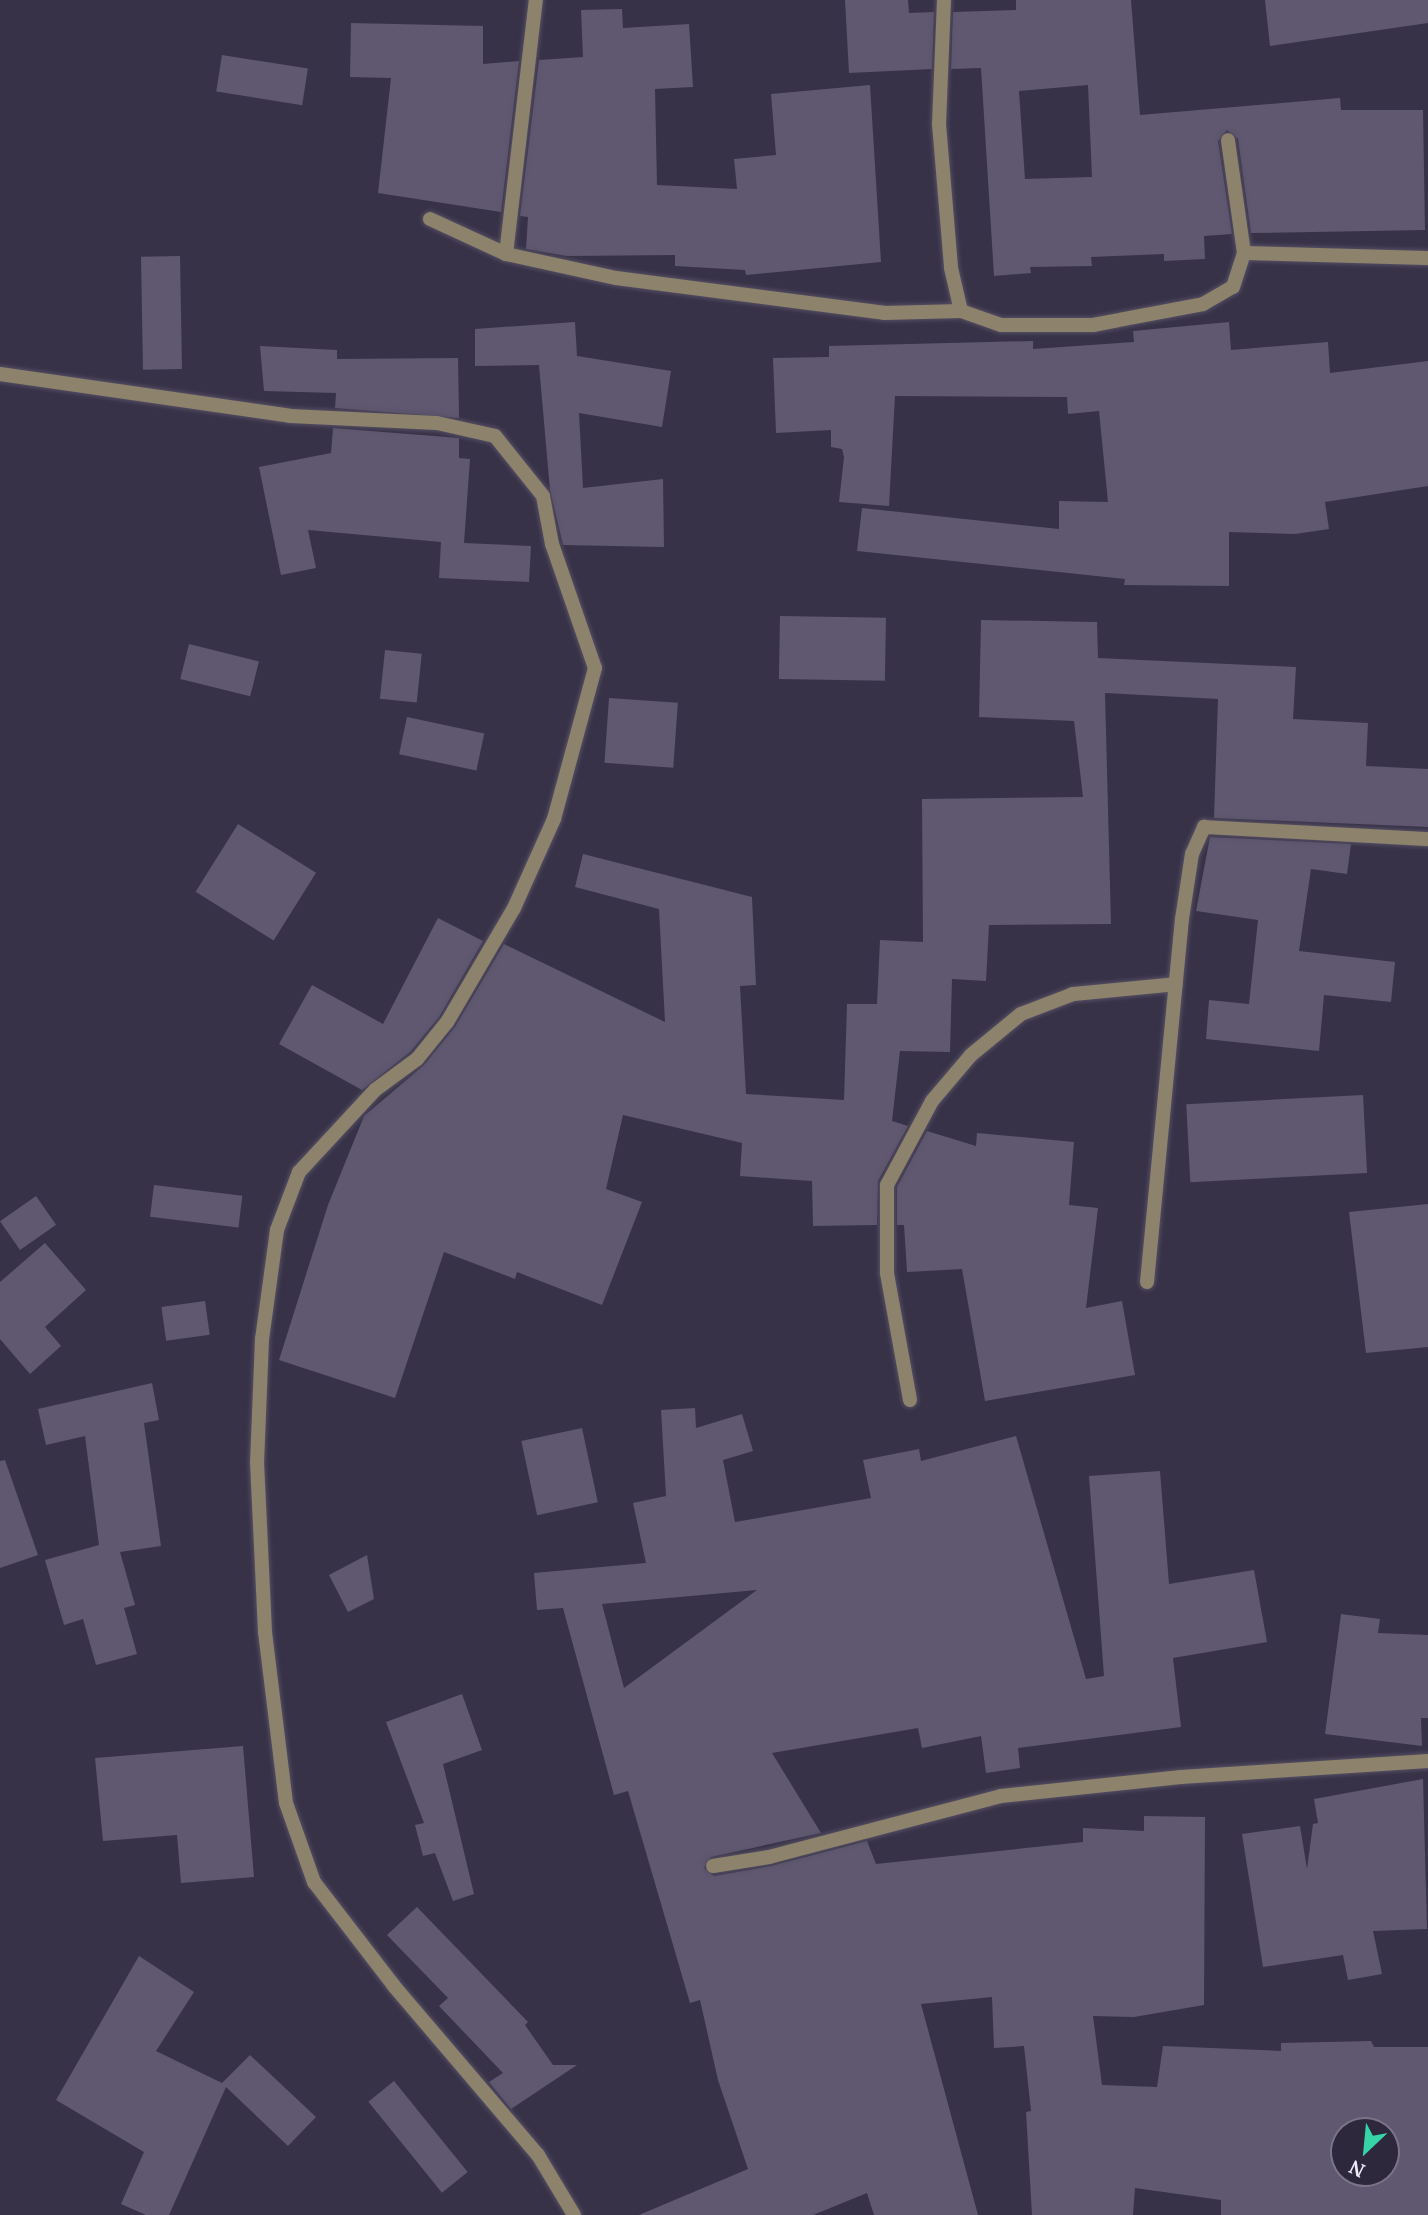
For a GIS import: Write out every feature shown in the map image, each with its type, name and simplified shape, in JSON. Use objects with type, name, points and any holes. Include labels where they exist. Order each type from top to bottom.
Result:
[{"type":"street","points":[[506,254],[536,0]]},
{"type":"street","points":[[944,0],[939,124],[951,268],[961,311]]},
{"type":"street","points":[[430,219],[506,254],[616,278],[884,313],[961,311],[1001,324],[1093,325],[1203,303],[1233,287],[1244,253],[1228,140]]},
{"type":"street","points":[[1244,253],[1428,258]]},
{"type":"street","points":[[0,374],[290,416],[437,423],[495,436],[543,496],[552,544],[595,668],[554,819],[514,908],[447,1022],[418,1059],[374,1090],[299,1172],[278,1230],[265,1312],[257,1462],[265,1632],[286,1803],[314,1882],[394,1986],[538,2155],[574,2215]]},
{"type":"street","points":[[1147,1282],[1176,984],[1192,854],[1204,827],[1428,839]]},
{"type":"street","points":[[910,1401],[887,1273],[887,1185],[932,1101],[971,1055],[1021,1014],[1073,994],[1176,984]]},
{"type":"street","points":[[713,1866],[769,1857],[1001,1796],[1208,1775],[1428,1761]]},
{"type":"building","points":[[845,0],[908,0],[909,13],[934,12],[932,69],[849,73]]},
{"type":"building","points":[[1016,0],[1131,0],[1140,115],[1340,98],[1341,110],[1423,110],[1425,230],[1251,233],[1238,139],[1227,130],[1218,141],[1232,234],[1204,236],[1205,259],[1164,261],[1164,254],[1091,257],[1092,266],[1030,267],[1031,273],[994,276],[981,68],[951,69],[953,12],[1016,10]],"holes":[[[1088,85],[1092,177],[1025,179],[1019,91]]]},
{"type":"building","points":[[1265,0],[1428,0],[1428,23],[1270,46]]},
{"type":"building","points":[[622,9],[623,28],[689,24],[693,87],[655,89],[657,185],[737,189],[734,159],[776,155],[771,94],[870,85],[881,262],[746,275],[745,270],[675,266],[675,255],[567,256],[526,249],[528,217],[520,216],[539,60],[583,57],[581,10]]},
{"type":"building","points":[[351,23],[483,26],[483,64],[519,61],[501,212],[378,193],[391,78],[350,77]]},
{"type":"building","points":[[222,55],[308,69],[302,105],[216,92]]},
{"type":"building","points":[[180,256],[182,369],[143,370],[141,257]]},
{"type":"building","points":[[575,322],[577,356],[671,371],[662,427],[579,413],[583,488],[663,479],[664,547],[563,545],[550,490],[539,365],[475,366],[475,329]]},
{"type":"building","points":[[1229,322],[1231,350],[1328,342],[1330,373],[1428,361],[1428,486],[1325,502],[1329,529],[1295,534],[1229,532],[1229,586],[1124,585],[1125,579],[857,551],[862,508],[1059,529],[1059,501],[1108,502],[1099,411],[1068,414],[1067,397],[895,396],[889,506],[839,502],[844,457],[842,449],[831,447],[831,430],[776,433],[773,358],[829,357],[829,346],[1033,341],[1033,349],[1134,342],[1133,331]]},
{"type":"building","points":[[260,346],[337,350],[337,359],[458,358],[459,418],[335,408],[336,393],[264,391]]},
{"type":"building","points":[[333,428],[459,438],[459,458],[470,459],[464,543],[531,546],[529,582],[439,578],[441,542],[308,530],[316,568],[281,575],[259,467],[331,453]]},
{"type":"building","points":[[780,616],[886,618],[885,681],[779,679]]},
{"type":"building","points":[[981,620],[1097,622],[1098,658],[1296,667],[1293,719],[1368,723],[1366,766],[1428,769],[1428,827],[1214,818],[1218,699],[1105,693],[1111,924],[989,925],[986,981],[952,979],[950,1052],[900,1051],[892,1121],[908,1126],[878,1181],[877,1225],[813,1226],[812,1181],[740,1176],[742,1143],[623,1115],[606,1189],[642,1202],[602,1305],[517,1272],[515,1279],[444,1252],[395,1398],[279,1360],[328,1205],[364,1116],[424,1065],[455,1027],[504,944],[665,1022],[659,909],[575,887],[583,854],[752,897],[756,985],[740,986],[746,1094],[844,1100],[847,1004],[877,1004],[880,940],[923,942],[922,799],[1083,797],[1074,721],[979,717]]},
{"type":"building","points":[[189,644],[259,661],[250,696],[180,679]]},
{"type":"building","points":[[385,650],[422,654],[417,703],[380,699]]},
{"type":"building","points":[[609,698],[678,703],[673,768],[604,763]]},
{"type":"building","points":[[407,717],[484,733],[476,771],[399,754]]},
{"type":"building","points":[[238,824],[316,873],[274,941],[196,892]]},
{"type":"building","points":[[1210,837],[1351,844],[1347,874],[1311,869],[1299,951],[1395,962],[1391,1002],[1324,995],[1319,1051],[1206,1039],[1209,1000],[1249,1004],[1258,920],[1196,911]]},
{"type":"building","points":[[438,918],[483,941],[439,1017],[410,1052],[362,1090],[279,1044],[312,985],[383,1024]]},
{"type":"building","points":[[1363,1095],[1367,1173],[1190,1182],[1186,1104]]},
{"type":"building","points":[[927,1131],[976,1146],[977,1133],[1074,1142],[1069,1205],[1098,1208],[1086,1308],[1122,1301],[1135,1375],[985,1401],[962,1269],[907,1272],[904,1225],[897,1225],[897,1187]]},
{"type":"building","points":[[154,1185],[242,1196],[238,1228],[150,1217]]},
{"type":"building","points":[[36,1196],[56,1225],[20,1250],[0,1221]]},
{"type":"building","points":[[1428,1204],[1428,1347],[1366,1353],[1349,1212]]},
{"type":"building","points":[[45,1243],[86,1290],[45,1327],[61,1346],[30,1374],[0,1339],[0,1282]]},
{"type":"building","points":[[205,1301],[210,1335],[166,1341],[161,1307]]},
{"type":"building","points":[[152,1383],[159,1420],[144,1423],[161,1546],[120,1552],[135,1605],[124,1608],[137,1654],[96,1665],[83,1619],[64,1625],[45,1560],[99,1545],[85,1436],[46,1445],[38,1409]]},
{"type":"building","points":[[695,1408],[696,1428],[742,1414],[753,1451],[723,1460],[735,1522],[871,1498],[863,1460],[919,1449],[921,1461],[1016,1436],[1086,1679],[1104,1676],[1089,1476],[1160,1471],[1169,1584],[1254,1570],[1267,1642],[1173,1658],[1181,1727],[1018,1748],[1020,1768],[986,1773],[981,1736],[922,1748],[918,1728],[772,1753],[821,1833],[711,1857],[704,1868],[714,1876],[771,1866],[867,1841],[876,1864],[1083,1842],[1083,1828],[1144,1831],[1144,1816],[1205,1817],[1204,2005],[1134,2017],[1093,2016],[1102,2085],[1157,2087],[1163,2046],[1281,2051],[1281,2043],[1371,2041],[1374,2047],[1428,2047],[1428,2215],[1221,2215],[1221,2200],[1135,2188],[1133,2215],[1032,2215],[1026,2112],[1031,2111],[1024,2046],[994,2048],[992,1997],[921,2004],[978,2215],[874,2215],[867,2193],[813,2215],[639,2215],[748,2169],[718,2080],[700,2000],[690,2003],[628,1791],[614,1795],[563,1608],[537,1610],[534,1573],[646,1563],[633,1503],[666,1496],[661,1410]],"holes":[[[757,1590],[624,1688],[602,1604]]]},
{"type":"building","points":[[582,1428],[598,1502],[537,1515],[521,1441]]},
{"type":"building","points":[[5,1460],[38,1555],[0,1568],[0,1461]]},
{"type":"building","points":[[367,1555],[374,1599],[348,1612],[329,1575]]},
{"type":"building","points":[[1341,1614],[1380,1619],[1378,1633],[1428,1635],[1428,1718],[1421,1718],[1422,1746],[1325,1734]]},
{"type":"building","points":[[462,1694],[482,1750],[443,1764],[474,1894],[453,1901],[435,1853],[423,1856],[415,1825],[424,1823],[386,1722]]},
{"type":"building","points":[[243,1746],[254,1877],[181,1883],[177,1835],[103,1841],[95,1758]]},
{"type":"building","points":[[1423,1779],[1427,1929],[1373,1931],[1382,1974],[1348,1980],[1343,1955],[1263,1967],[1242,1834],[1300,1826],[1307,1869],[1313,1824],[1318,1823],[1314,1799]]},
{"type":"building","points":[[417,1907],[528,2022],[525,2025],[553,2065],[577,2065],[511,2109],[489,2082],[503,2073],[439,2006],[448,1998],[387,1935]]},
{"type":"building","points":[[139,1956],[194,1992],[156,2051],[222,2083],[250,2055],[316,2117],[288,2146],[226,2087],[169,2215],[146,2215],[121,2204],[144,2152],[56,2100]]},
{"type":"building","points":[[394,2081],[468,2172],[442,2193],[368,2102]]}]
